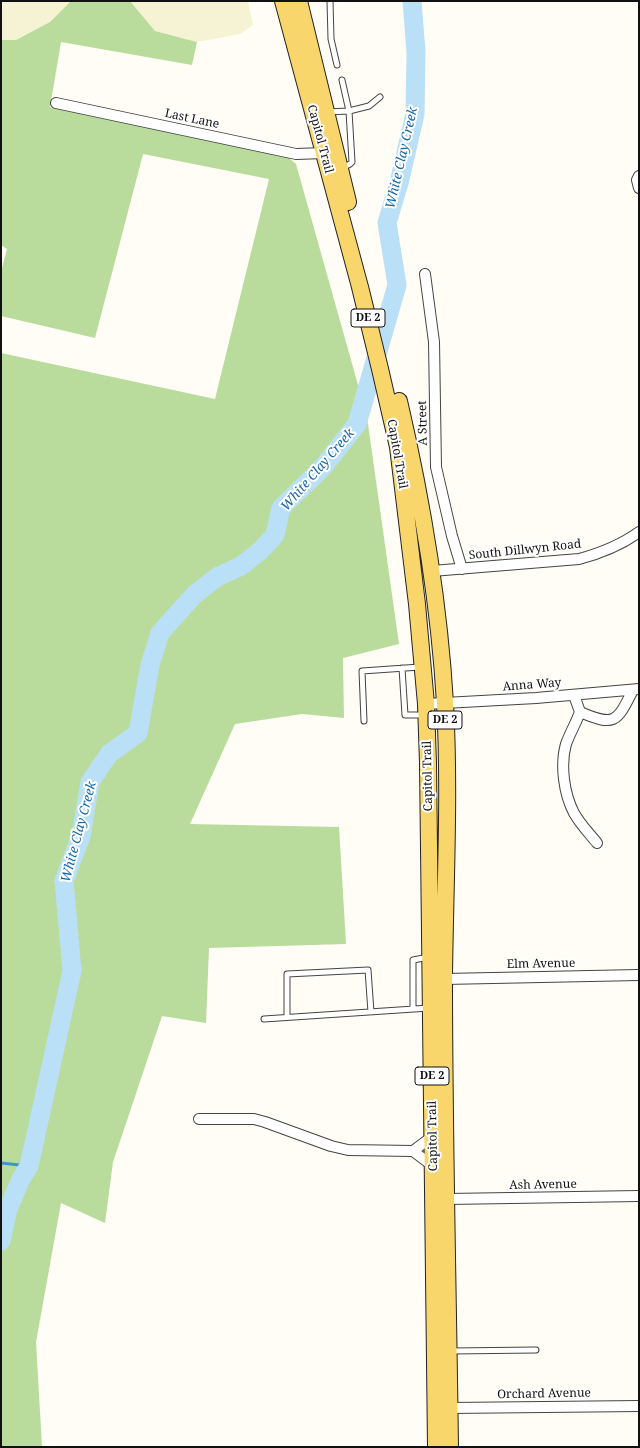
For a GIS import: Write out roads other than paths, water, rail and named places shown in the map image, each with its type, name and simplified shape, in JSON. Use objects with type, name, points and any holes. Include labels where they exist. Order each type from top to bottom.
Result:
[{"type":"main road","name":"Capitol Trail","points":[[283,1],[324,153],[339,187],[388,357],[403,446],[432,571],[438,621],[445,703],[447,819],[444,978],[450,1447]]},
{"type":"main road","name":"Capitol Trail","points":[[299,1],[340,169],[339,187]]},
{"type":"main road","name":"Capitol Trail","points":[[403,446],[426,710],[432,1008],[436,1447]]},
{"type":"street","name":"Last Lane","points":[[56,103],[296,154],[324,153]]},
{"type":"street","points":[[639,176],[637,180],[639,188]]},
{"type":"street","name":"A Street","points":[[425,274],[434,342],[436,467],[452,536],[462,569]]},
{"type":"street","name":"South Dillwyn Road","points":[[432,571],[579,559],[599,553],[617,545],[639,532]]},
{"type":"street","points":[[580,712],[598,720],[612,720],[618,716],[636,690]]},
{"type":"street","name":"Anna Way","points":[[426,710],[445,703],[636,690]]},
{"type":"street","points":[[574,695],[580,712],[566,744],[564,754],[564,778],[569,801],[574,813],[597,843]]},
{"type":"street","name":"Elm Avenue","points":[[444,978],[639,975]]},
{"type":"street","points":[[200,1119],[254,1119],[331,1146],[344,1149],[413,1151],[433,1166]]},
{"type":"street","points":[[413,1151],[433,1136]]},
{"type":"street","name":"Ash Avenue","points":[[447,1199],[639,1196]]},
{"type":"street","name":"Orchard Avenue","points":[[449,1408],[639,1406]]},
{"type":"lane","points":[[330,1],[331,39],[337,65]]},
{"type":"lane","points":[[340,169],[352,162],[349,110],[342,80]]},
{"type":"lane","points":[[326,113],[369,106],[380,97]]},
{"type":"lane","points":[[364,721],[362,671],[423,667]]},
{"type":"lane","points":[[402,668],[405,715],[426,710]]},
{"type":"lane","points":[[413,1009],[413,960],[431,956]]},
{"type":"lane","points":[[287,1017],[287,974],[368,970],[371,1012]]},
{"type":"lane","points":[[264,1018],[432,1008]]},
{"type":"lane","points":[[449,1351],[536,1350]]},
{"type":"waterway","name":"White Clay Creek","points":[[1,1241],[8,1209],[21,1179],[29,1166],[72,971],[64,881],[81,836],[90,782],[109,754],[138,733],[150,665],[160,633],[194,595],[217,577],[241,566],[260,551],[275,535],[281,508],[323,467],[357,424],[397,285],[387,223],[399,183],[415,114],[416,52],[412,1]]},
{"type":"waterway","points":[[1,1163],[29,1166]]}]
